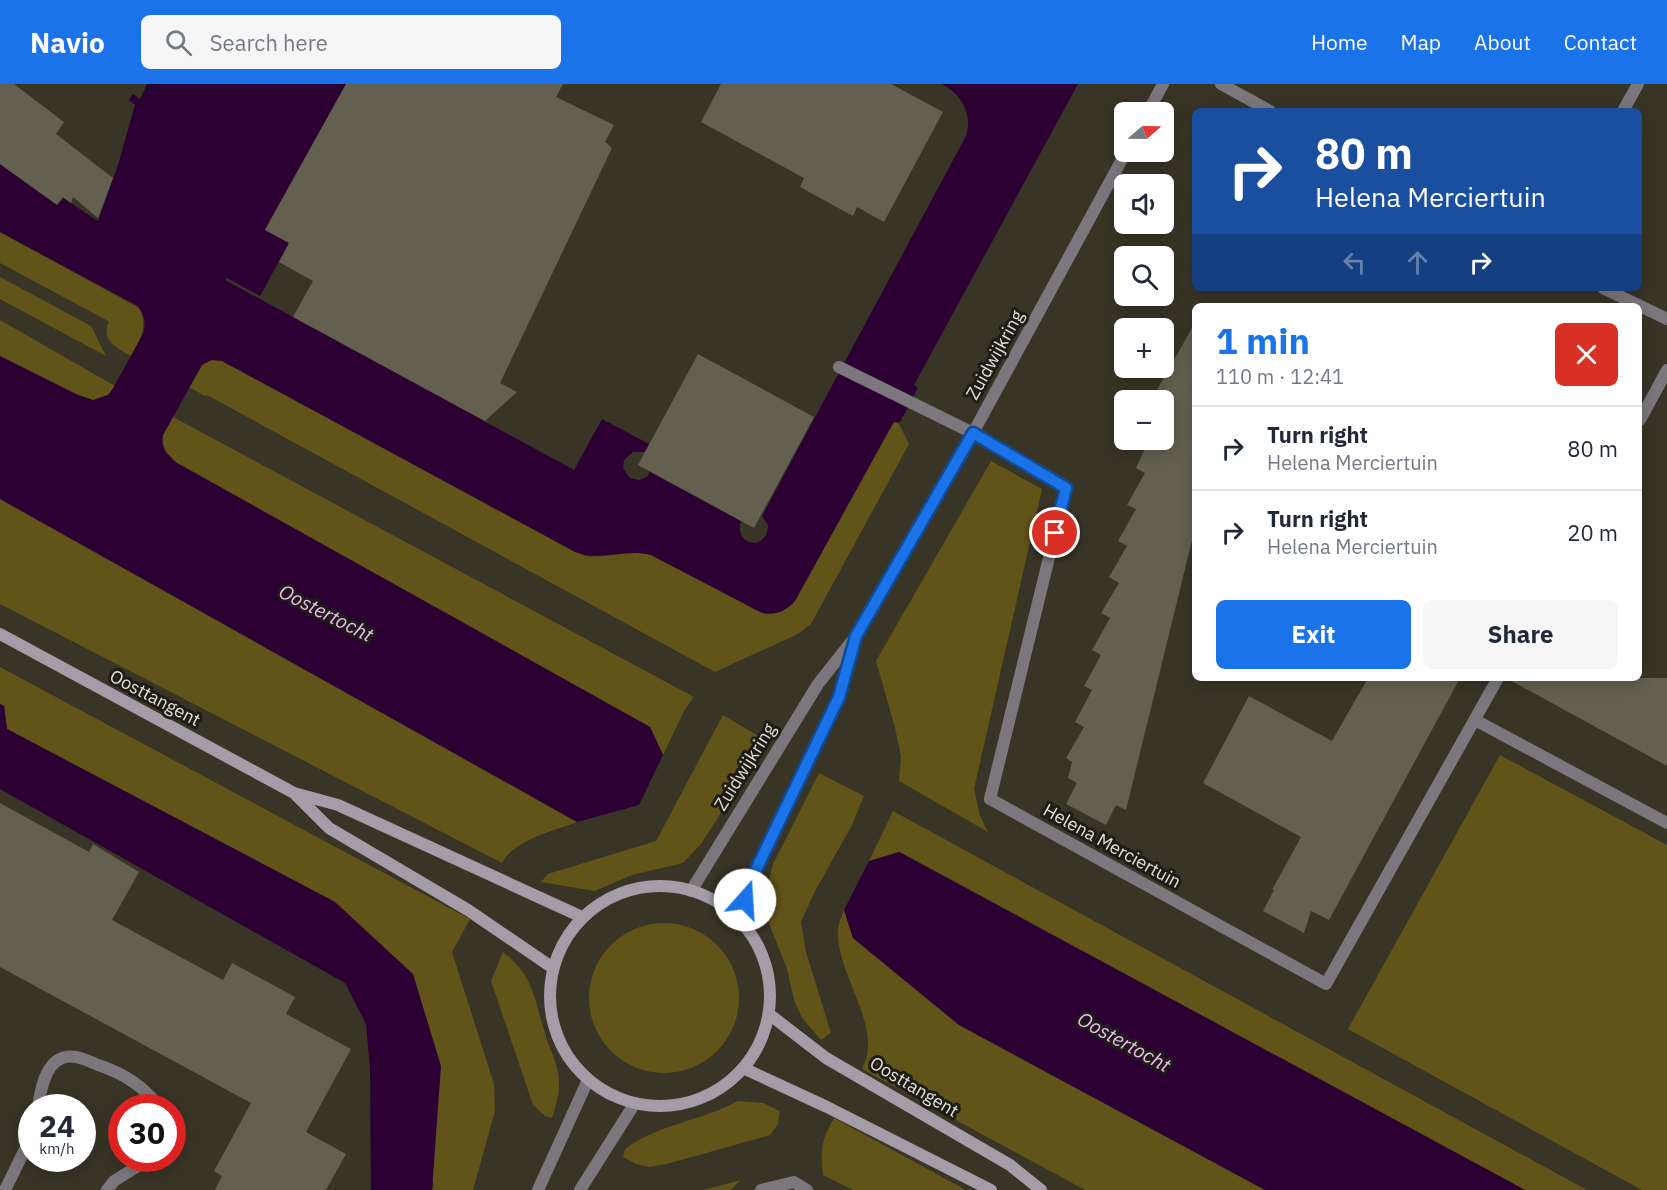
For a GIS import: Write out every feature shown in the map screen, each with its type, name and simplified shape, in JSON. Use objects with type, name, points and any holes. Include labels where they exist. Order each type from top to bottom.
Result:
[{"type":"main road","name":"Oosttangent","points":[[0,634],[294,793],[338,805],[582,917]]},
{"type":"main road","name":"Oosttangent","points":[[294,793],[329,828],[468,910],[553,968]]},
{"type":"main road","points":[[644,886],[677,886],[691,891],[708,897],[739,920],[758,945],[769,979],[769,1014],[758,1048],[737,1075],[710,1095],[678,1106],[644,1106],[612,1096],[588,1080],[560,1046],[550,1011],[551,974],[564,940],[582,917],[612,896],[644,886]]},
{"type":"main road","name":"Oosttangent","points":[[769,1014],[826,1058],[1010,1165],[1041,1190]]},
{"type":"main road","points":[[743,1068],[827,1107],[991,1190]]},
{"type":"street","points":[[1153,102],[1163,84]]},
{"type":"street","points":[[1221,84],[1265,108]]},
{"type":"street","points":[[1625,108],[1638,84]]},
{"type":"street","name":"Zuidwijkring","points":[[691,891],[818,684],[856,636],[973,433],[1121,162]]},
{"type":"street","points":[[1609,291],[1633,303]]},
{"type":"street","points":[[1642,308],[1667,320]]},
{"type":"street","points":[[839,367],[973,433]]},
{"type":"street","points":[[1642,416],[1667,370]]},
{"type":"street","name":"Helena Merciertuin","points":[[973,433],[1066,488],[990,799],[1326,984],[1496,681]]},
{"type":"street","name":"Zuidwijkring","points":[[739,920],[751,880],[839,697],[856,636]]},
{"type":"street","points":[[1475,720],[1667,823]]},
{"type":"street","points":[[39,1094],[44,1075],[52,1065],[61,1059],[75,1056],[117,1071],[149,1094]]},
{"type":"street","points":[[538,1190],[588,1080]]},
{"type":"street","points":[[580,1190],[635,1103]]},
{"type":"street","points":[[5,1190],[18,1164]]},
{"type":"street","points":[[107,1190],[114,1182],[129,1172]]},
{"type":"street","points":[[760,1190],[794,1182],[807,1190]]},
{"type":"shaded area","points":[[0,232],[139,308],[143,327],[131,356],[108,339],[108,321],[0,263]]},
{"type":"shaded area","points":[[0,277],[91,326],[106,356],[0,299]]},
{"type":"shaded area","points":[[0,320],[115,386],[108,395],[93,400],[78,395],[0,356]]},
{"type":"shaded area","points":[[215,359],[585,556],[634,553],[651,555],[765,614],[781,612],[795,601],[894,422],[899,424],[909,444],[811,624],[798,634],[715,672],[189,387],[202,365]]},
{"type":"shaded area","points":[[173,417],[694,697],[685,709],[663,755],[650,727],[177,463],[165,451],[162,442]]},
{"type":"shaded area","points":[[991,461],[1042,489],[974,789],[980,816],[988,832],[899,781],[901,756],[876,661]]},
{"type":"shaded area","points":[[0,499],[577,822],[525,842],[508,855],[502,863],[0,604]]},
{"type":"shaded area","points":[[0,667],[470,919],[452,952],[494,1084],[495,1111],[473,1190],[432,1190],[434,1185],[335,902],[7,729],[4,706],[0,704]]},
{"type":"shaded area","points":[[723,715],[767,741],[701,844],[683,863],[632,875],[595,891],[541,882],[548,874],[656,841]]},
{"type":"shaded area","points":[[1500,755],[1667,845],[1667,1190],[1642,1190],[1348,1029]]},
{"type":"shaded area","points":[[819,773],[864,796],[852,825],[814,893],[801,922],[806,952],[831,1033],[821,1040],[802,1018],[794,1000],[787,969],[767,918],[768,882],[773,864]]},
{"type":"shaded area","points":[[893,811],[1587,1190],[1525,1190],[900,852],[869,861]]},
{"type":"shaded area","points":[[844,910],[853,938],[959,1025],[1265,1190],[1085,1190],[862,1069],[867,1053],[867,1035],[839,945],[838,928]]},
{"type":"shaded area","points":[[664,923],[693,928],[706,935],[717,945],[727,956],[734,969],[739,998],[734,1027],[727,1040],[717,1051],[706,1061],[693,1068],[664,1073],[635,1068],[622,1061],[611,1051],[601,1040],[594,1027],[589,998],[594,969],[601,956],[611,945],[622,935],[635,928]]},
{"type":"shaded area","points":[[503,952],[521,970],[532,989],[556,1063],[559,1090],[552,1118],[545,1116],[533,1105],[491,981]]},
{"type":"shaded area","points":[[738,1101],[763,1103],[780,1111],[778,1124],[770,1135],[649,1167],[636,1164],[623,1157],[625,1149],[652,1134]]},
{"type":"shaded area","points":[[834,1118],[966,1190],[853,1190],[823,1175],[822,1146]]},
{"type":"shaded area","points":[[741,1180],[731,1190],[703,1190]]},
{"type":"water","name":"Oostertocht","points":[[147,84],[346,84],[265,229],[289,243],[260,296],[227,278],[225,280],[574,470],[602,419],[649,444],[645,452],[633,452],[624,460],[623,468],[630,478],[639,480],[647,477],[650,472],[741,521],[742,536],[746,540],[757,542],[767,534],[768,525],[762,516],[966,136],[968,120],[964,106],[949,88],[942,84],[1078,84],[914,385],[918,388],[900,422],[894,422],[888,432],[795,601],[788,608],[779,612],[770,614],[760,612],[651,555],[632,553],[594,556],[575,552],[222,361],[211,360],[202,365],[163,435],[166,451],[177,463],[650,727],[663,755],[639,805],[577,822],[0,499],[0,356],[78,395],[93,400],[108,395],[112,390],[143,334],[144,322],[143,315],[136,305],[0,232],[0,164],[57,205],[63,198],[98,221],[118,165],[135,105],[129,100],[133,94],[140,99]]},
{"type":"water","points":[[0,704],[4,706],[7,729],[335,902],[413,974],[441,1066],[432,1190],[371,1190],[370,1067],[366,1024],[345,983],[0,789]]},
{"type":"water","name":"Oostertocht","points":[[899,852],[1525,1190],[1265,1190],[959,1025],[853,938],[844,910],[869,861]]},
{"type":"building","points":[[0,84],[14,84],[64,122],[56,134],[113,178],[98,218],[73,197],[71,203],[63,197],[57,205],[0,164]]},
{"type":"building","points":[[346,84],[563,84],[556,97],[614,125],[605,142],[612,148],[500,383],[517,392],[485,421],[293,317],[313,281],[279,262],[289,243],[265,230]]},
{"type":"building","points":[[721,84],[891,84],[943,112],[884,222],[857,207],[853,216],[800,187],[804,178],[701,122]]},
{"type":"building","points":[[1192,328],[1192,540],[1126,810],[1116,805],[1106,825],[1066,804],[1077,783],[1068,778],[1072,762],[1066,758],[1084,727],[1075,722],[1092,690],[1084,686],[1101,655],[1092,650],[1110,618],[1101,613],[1119,583],[1109,577],[1127,546],[1118,541],[1136,509],[1127,505],[1145,473],[1136,468],[1144,450],[1174,450],[1174,390],[1157,390],[1164,378],[1174,378],[1174,360]]},
{"type":"building","points":[[698,354],[814,417],[754,528],[638,465]]},
{"type":"building","points":[[1642,678],[1667,678],[1667,766],[1511,681],[1642,681]]},
{"type":"building","points":[[1366,681],[1458,681],[1329,920],[1311,911],[1304,933],[1263,911],[1301,837],[1203,783],[1249,696],[1332,741]]},
{"type":"building","points":[[0,803],[89,852],[93,844],[139,872],[112,920],[223,980],[232,963],[264,980],[295,997],[286,1014],[351,1049],[306,1132],[346,1154],[326,1190],[215,1190],[222,1176],[214,1171],[251,1103],[0,967]]},
{"type":"route","points":[[745,900],[751,880],[839,697],[856,636],[973,433],[1066,488],[1055,533]]}]
